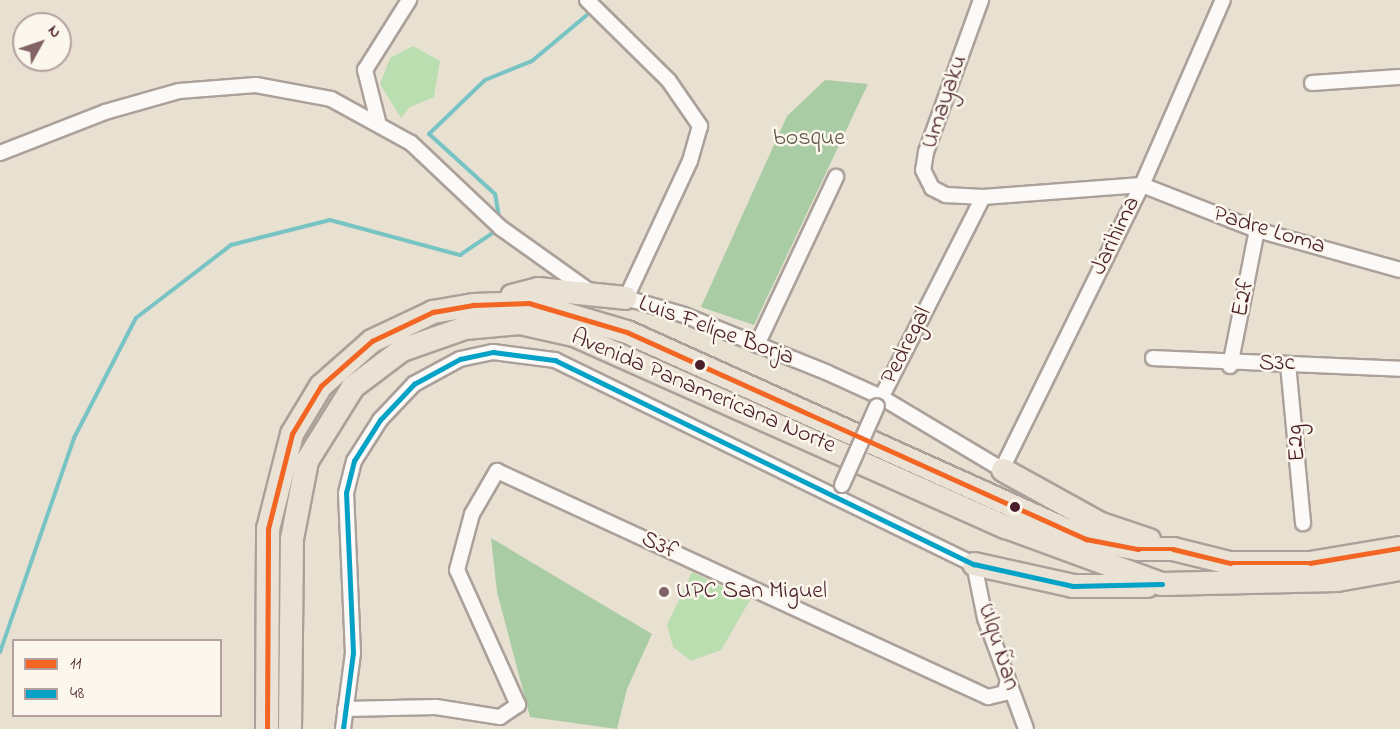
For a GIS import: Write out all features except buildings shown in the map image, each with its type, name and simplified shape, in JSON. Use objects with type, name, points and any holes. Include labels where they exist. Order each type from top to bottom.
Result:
[{"type":"highway","points":[[494,303],[538,289],[590,292],[626,298]]},
{"type":"highway","name":"Avenida Panamericana Norte","points":[[267,729],[268,528],[292,434],[321,386],[372,341],[433,312],[494,303],[556,308],[627,332],[1086,539],[1138,549],[1173,549],[1230,563],[1287,563],[1400,548]]},
{"type":"highway","name":"Avenida Panamericana Norte","points":[[290,729],[292,539],[307,461],[353,387],[402,350],[465,328],[520,323],[574,335],[1006,527],[1162,584],[1326,581],[1400,569]]},
{"type":"highway","points":[[1003,469],[1101,524],[1173,549]]},
{"type":"highway","points":[[974,564],[1073,586],[1162,584]]},
{"type":"street","points":[[378,121],[365,70],[410,0]]},
{"type":"street","name":"Luis Felipe Borja","points":[[587,0],[669,81],[700,126],[690,161],[626,298],[684,315],[757,345],[879,402],[1003,469]]},
{"type":"street","name":"Umayaku","points":[[981,0],[923,170],[933,188],[946,195],[983,197],[1142,185]]},
{"type":"street","name":"Jarihima","points":[[1003,469],[1142,185],[1223,0]]},
{"type":"street","points":[[1312,83],[1400,77]]},
{"type":"street","points":[[0,153],[105,112],[179,91],[256,85],[331,99],[378,121],[411,143],[510,235],[590,292]]},
{"type":"street","points":[[757,345],[836,177]]},
{"type":"street","name":"Padre Loma","points":[[1142,185],[1257,230],[1400,270]]},
{"type":"street","name":"Pedregal","points":[[836,498],[879,402],[983,197]]},
{"type":"street","name":"E2f","points":[[1230,366],[1257,230]]},
{"type":"street","points":[[343,729],[354,653],[345,493],[365,440],[394,402],[432,372],[494,352],[535,355],[555,360],[974,564]]},
{"type":"street","name":"S3c","points":[[1153,358],[1230,366],[1288,364],[1400,369]]},
{"type":"street","name":"E2g","points":[[1288,364],[1303,523]]},
{"type":"street","name":"S3f","points":[[345,709],[436,707],[500,717],[518,705],[518,696],[461,589],[457,570],[472,514],[497,471],[988,697],[1005,693],[1008,679]]},
{"type":"street","name":"Ulqu Ñan","points":[[974,564],[985,618],[1026,729]]},
{"type":"green space","points":[[413,46],[440,61],[434,97],[410,107],[401,118],[380,84],[390,58]]},
{"type":"green space","name":"bosque","points":[[825,80],[868,84],[754,325],[701,307],[787,116]]},
{"type":"green space","points":[[491,538],[652,634],[627,689],[617,729],[530,717],[497,592]]},
{"type":"green space","points":[[692,572],[750,600],[721,650],[691,661],[673,647],[667,625]]},
{"type":"waterway","points":[[500,222],[495,194],[429,134],[485,80],[532,61],[587,15]]},
{"type":"waterway","points":[[0,652],[74,438],[136,318],[231,245],[330,220],[460,255],[497,230]]},
{"type":"transit line","name":"11","points":[[267,729],[268,529],[292,434],[321,386],[372,341],[433,312],[474,305],[529,303],[627,332],[1086,539],[1138,549],[1173,549],[1230,563],[1310,563],[1400,548]]},
{"type":"transit line","name":"48","points":[[343,729],[353,653],[346,493],[354,461],[380,420],[414,384],[460,359],[493,352],[555,360],[974,564],[1073,586],[1162,584]]},
{"type":"place","name":"UPC San Miguel","points":[[664,592]]}]
